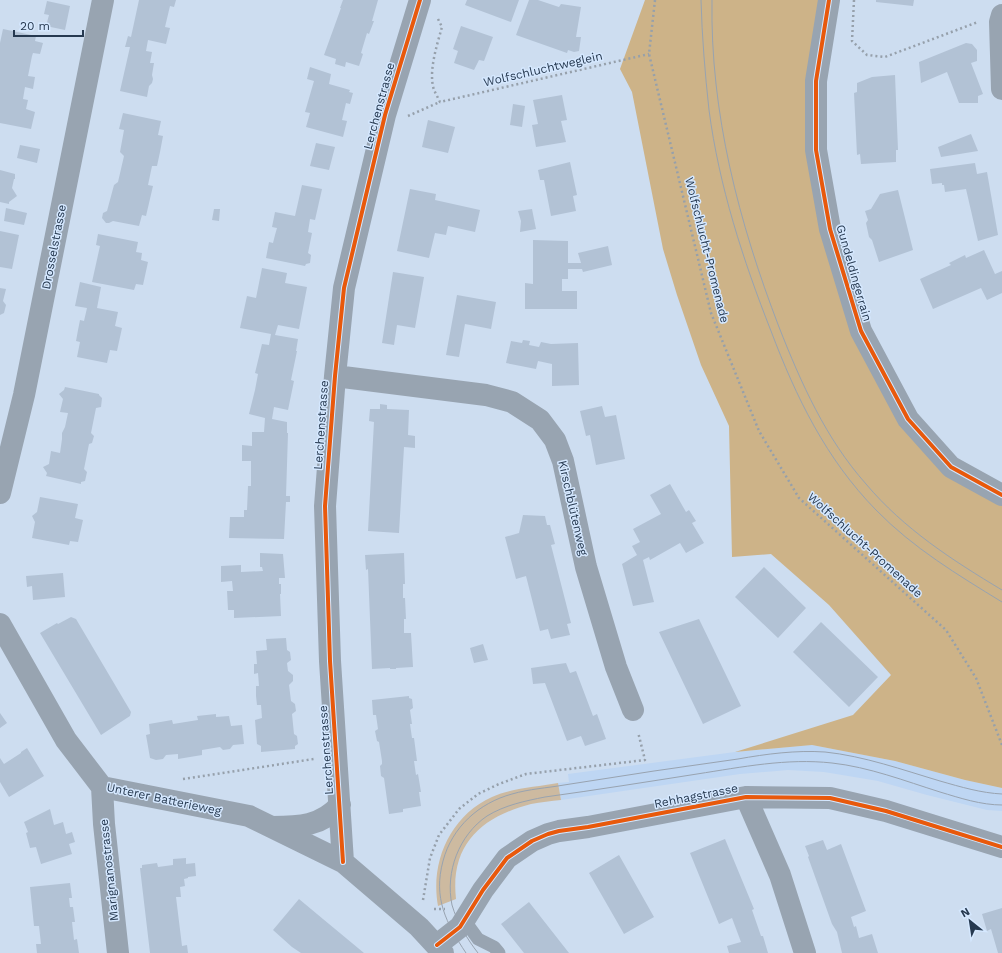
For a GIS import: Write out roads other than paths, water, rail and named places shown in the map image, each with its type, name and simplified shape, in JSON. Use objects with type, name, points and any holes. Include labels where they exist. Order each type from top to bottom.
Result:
[{"type":"street","name":"Drosselstrasse","points":[[0,493],[24,396],[103,0]]},
{"type":"street","name":"Gundeldingerrain","points":[[829,0],[816,81],[816,150],[830,229],[860,331],[908,418],[952,467],[1002,495]]},
{"type":"street","name":"Lerchenstrasse","points":[[343,862],[330,661],[325,506],[335,376],[344,288],[385,115],[418,5]]},
{"type":"street","points":[[1002,15],[1000,22],[1002,89]]},
{"type":"street","name":"Kirschblütenweg","points":[[335,376],[486,395],[512,402],[540,420],[555,440],[563,461],[588,574],[616,667],[633,710]]},
{"type":"street","name":"Unterer Batterieweg","points":[[0,624],[66,740],[102,787],[249,816],[343,862],[419,927],[440,949]]},
{"type":"street","name":"Marignanostrasse","points":[[102,787],[104,824],[118,953]]},
{"type":"street","points":[[746,797],[780,875],[805,953]]},
{"type":"street","name":"Rehhagstrasse","points":[[440,949],[464,921],[498,868],[507,858],[532,841],[559,831],[588,827],[746,797],[830,798],[886,811],[1002,847]]},
{"type":"street","points":[[271,828],[293,827],[312,823],[325,818],[340,805]]},
{"type":"lane","points":[[464,921],[478,940],[494,947],[499,953]]},
{"type":"tram line","points":[[701,0],[709,110],[713,138],[726,195],[751,277],[781,356],[802,403],[827,448],[842,470],[858,490],[890,524],[936,560],[1002,602]]},
{"type":"tram line","points":[[712,0],[716,84],[722,126],[740,208],[751,248],[779,327],[796,369],[816,410],[852,467],[896,515],[930,543],[1002,590]]},
{"type":"tram line","points":[[466,953],[443,910],[440,887],[440,874],[443,861],[453,837],[468,818],[489,803],[512,794],[654,771],[792,752],[825,752],[840,754],[883,764],[963,787],[1002,794]]},
{"type":"tram line","points":[[478,953],[463,930],[452,905],[450,892],[453,867],[456,855],[462,844],[477,824],[494,812],[515,804],[545,797],[764,764],[781,762],[815,762],[832,763],[860,768],[963,799],[986,804],[1002,805]]}]
